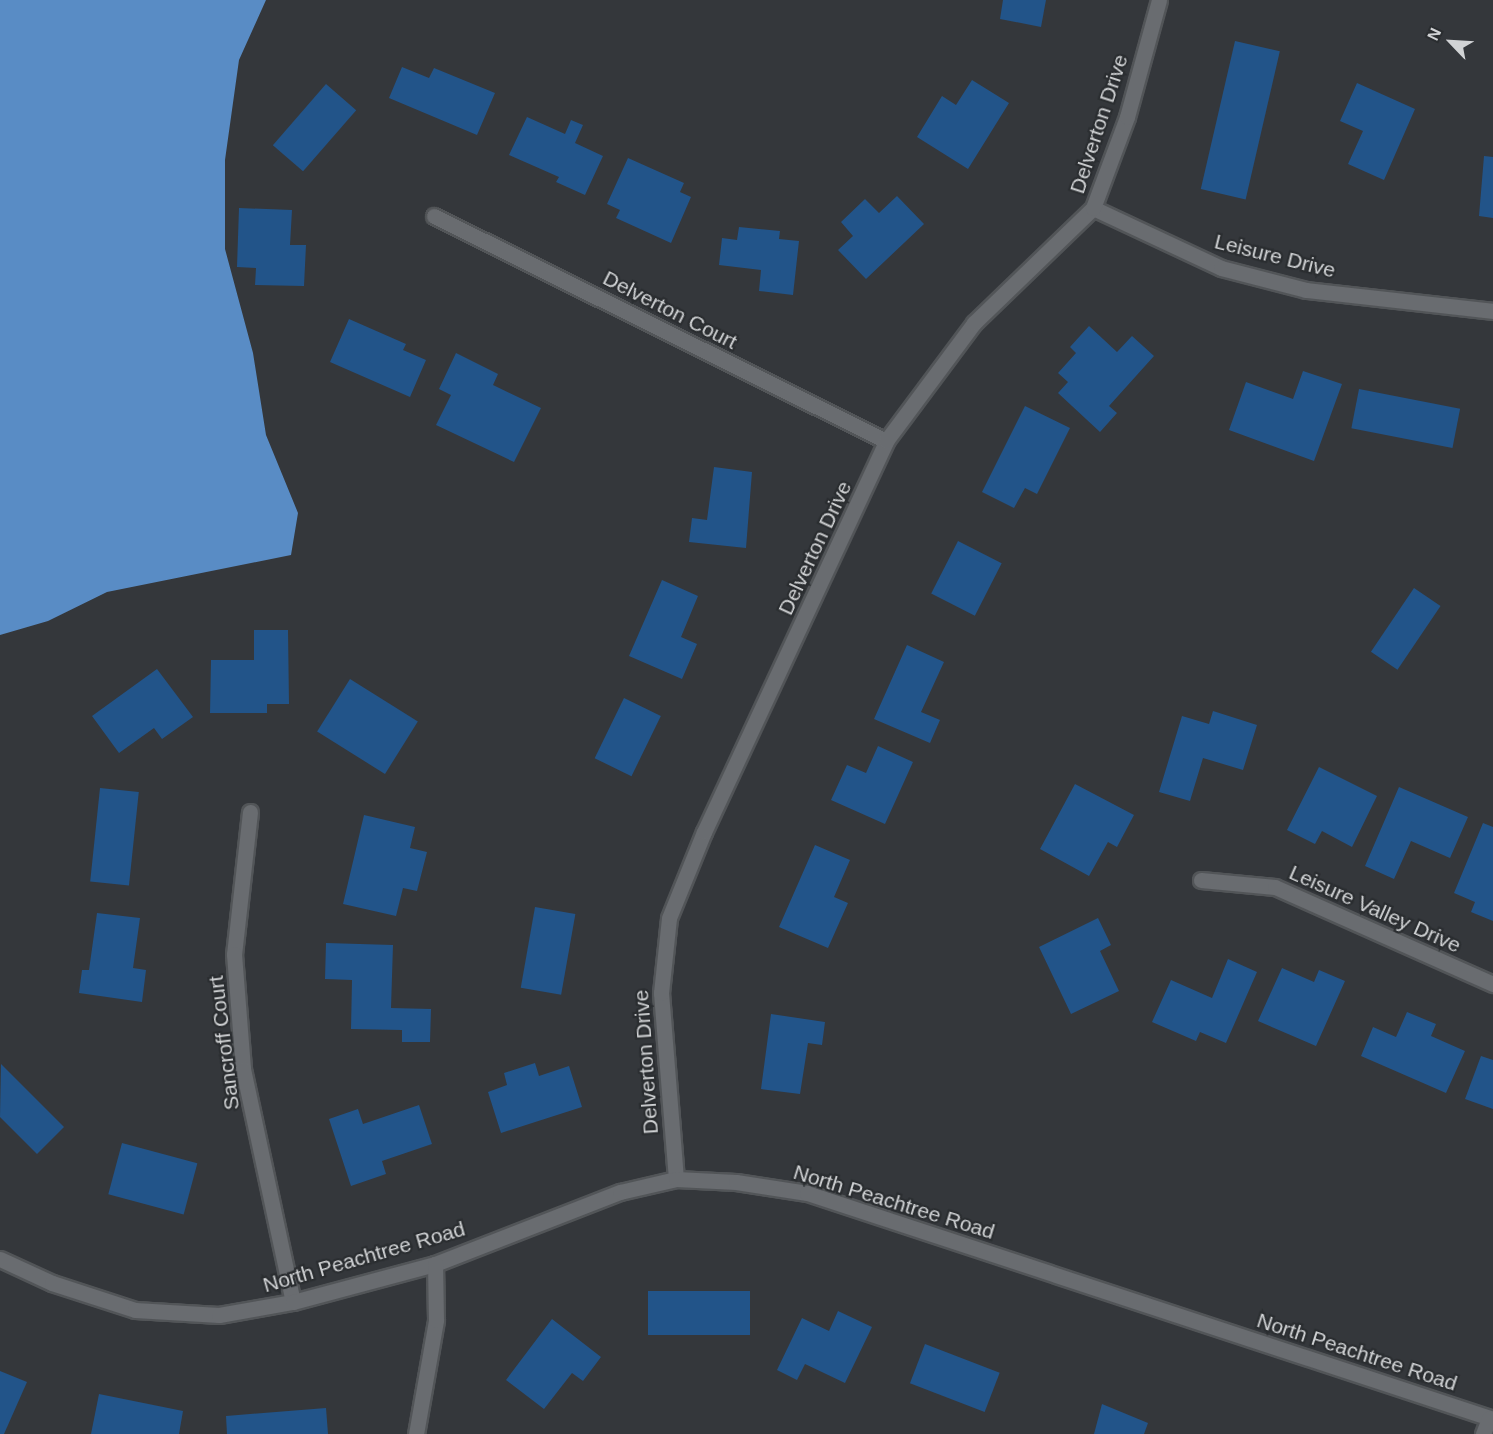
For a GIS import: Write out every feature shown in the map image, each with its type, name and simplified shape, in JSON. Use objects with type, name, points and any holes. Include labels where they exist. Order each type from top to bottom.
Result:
[{"type":"street","name":"Delverton Drive","points":[[676,1179],[661,993],[669,918],[704,832],[886,441],[974,323],[1094,208],[1127,117],[1159,0]]},
{"type":"street","name":"Leisure Drive","points":[[1094,208],[1221,268],[1306,290],[1493,311]]},
{"type":"street","name":"Delverton Court","points":[[434,216],[886,441]]},
{"type":"street","name":"Sancroff Court","points":[[250,812],[234,954],[243,1069],[293,1302]]},
{"type":"street","name":"Leisure Valley Drive","points":[[1202,880],[1275,887],[1493,984]]},
{"type":"street","name":"North Peachtree Road","points":[[0,1259],[52,1283],[135,1310],[219,1315],[293,1302],[435,1263],[620,1192],[676,1179],[807,1193],[1491,1419]]},
{"type":"street","points":[[416,1434],[435,1320],[435,1263]]},
{"type":"street","points":[[1483,1434],[1491,1419]]},
{"type":"water","points":[[0,0],[266,0],[239,60],[225,160],[225,249],[253,353],[266,435],[298,513],[291,555],[107,592],[48,621],[0,635]]},
{"type":"building","points":[[1003,0],[1046,0],[1041,27],[1000,19]]},
{"type":"building","points":[[1235,41],[1280,51],[1246,199],[1201,189]]},
{"type":"building","points":[[402,67],[429,78],[434,68],[495,93],[477,135],[389,98]]},
{"type":"building","points":[[972,80],[1009,103],[968,169],[917,137],[942,96],[956,105]]},
{"type":"building","points":[[1357,83],[1415,109],[1384,180],[1348,164],[1363,131],[1340,121]]},
{"type":"building","points":[[326,84],[356,110],[303,171],[273,145]]},
{"type":"building","points":[[527,117],[565,134],[571,120],[583,125],[575,143],[603,156],[585,195],[556,182],[559,177],[509,155]]},
{"type":"building","points":[[1484,156],[1493,157],[1493,218],[1479,216]]},
{"type":"building","points":[[628,158],[684,183],[680,192],[691,197],[671,243],[616,218],[620,210],[607,204]]},
{"type":"building","points":[[897,196],[924,224],[866,279],[838,250],[853,236],[841,222],[865,199],[879,213]]},
{"type":"building","points":[[239,208],[292,210],[290,245],[306,245],[304,286],[255,285],[256,268],[237,267]]},
{"type":"building","points":[[739,227],[780,231],[779,239],[799,241],[793,295],[759,291],[761,270],[719,265],[722,238],[737,240]]},
{"type":"building","points":[[349,319],[406,344],[403,350],[426,360],[410,397],[330,362]]},
{"type":"building","points":[[1089,326],[1117,352],[1132,336],[1154,356],[1109,406],[1117,413],[1100,432],[1058,393],[1068,382],[1058,373],[1076,353],[1070,347]]},
{"type":"building","points":[[456,353],[498,374],[493,385],[541,408],[514,462],[436,425],[451,395],[439,389]]},
{"type":"building","points":[[1303,371],[1342,384],[1314,461],[1229,430],[1246,382],[1293,399]]},
{"type":"building","points":[[1359,389],[1460,409],[1452,448],[1351,428]]},
{"type":"building","points":[[1025,406],[1070,428],[1037,494],[1025,488],[1014,508],[982,492]]},
{"type":"building","points":[[714,467],[752,472],[746,548],[689,542],[692,518],[707,520]]},
{"type":"building","points":[[958,541],[1002,563],[975,616],[931,594]]},
{"type":"building","points":[[662,580],[698,596],[681,637],[697,644],[682,679],[629,656]]},
{"type":"building","points":[[1414,588],[1441,606],[1397,670],[1371,652]]},
{"type":"building","points":[[254,630],[288,630],[289,704],[267,704],[267,713],[210,713],[211,660],[254,660]]},
{"type":"building","points":[[907,645],[944,662],[921,712],[940,720],[930,743],[874,719]]},
{"type":"building","points":[[157,669],[193,717],[162,739],[154,728],[119,753],[92,716]]},
{"type":"building","points":[[350,679],[418,721],[385,774],[317,732]]},
{"type":"building","points":[[624,698],[661,716],[631,776],[595,758]]},
{"type":"building","points":[[1213,711],[1257,725],[1243,770],[1203,758],[1190,801],[1159,792],[1182,716],[1209,724]]},
{"type":"building","points":[[878,746],[913,762],[885,824],[831,800],[847,765],[866,773]]},
{"type":"building","points":[[1319,767],[1377,796],[1352,847],[1322,831],[1315,844],[1287,830]]},
{"type":"building","points":[[1075,784],[1134,815],[1117,847],[1108,842],[1089,876],[1040,849]]},
{"type":"building","points":[[1399,787],[1468,817],[1450,858],[1411,841],[1394,879],[1365,866]]},
{"type":"building","points":[[100,788],[139,792],[129,886],[90,881]]},
{"type":"building","points":[[364,815],[415,827],[410,848],[427,852],[417,891],[403,888],[396,916],[343,904]]},
{"type":"building","points":[[1483,823],[1493,827],[1493,921],[1471,912],[1475,902],[1454,893]]},
{"type":"building","points":[[815,845],[850,860],[834,897],[848,903],[828,948],[779,927]]},
{"type":"building","points":[[535,907],[575,914],[561,995],[521,988]]},
{"type":"building","points":[[97,913],[140,918],[133,968],[146,970],[142,1002],[79,993],[82,970],[89,970]]},
{"type":"building","points":[[1098,918],[1111,945],[1100,951],[1119,991],[1071,1014],[1039,947]]},
{"type":"building","points":[[326,943],[393,945],[391,1008],[431,1009],[430,1042],[402,1042],[402,1030],[351,1029],[352,980],[325,979]]},
{"type":"building","points":[[1228,959],[1257,972],[1226,1043],[1200,1032],[1196,1041],[1152,1022],[1171,980],[1212,998]]},
{"type":"building","points":[[1282,968],[1314,982],[1319,970],[1345,981],[1316,1046],[1258,1021]]},
{"type":"building","points":[[1407,1012],[1436,1024],[1431,1036],[1465,1051],[1446,1093],[1361,1056],[1373,1027],[1396,1037]]},
{"type":"building","points":[[771,1014],[825,1022],[822,1045],[808,1043],[800,1094],[761,1089]]},
{"type":"building","points":[[1481,1056],[1493,1060],[1493,1109],[1465,1099]]},
{"type":"building","points":[[535,1063],[539,1076],[569,1066],[582,1107],[501,1133],[488,1092],[507,1085],[504,1073]]},
{"type":"building","points":[[1,1064],[64,1127],[37,1154],[0,1117]]},
{"type":"building","points":[[419,1105],[432,1144],[382,1161],[386,1174],[351,1186],[329,1119],[358,1109],[363,1124]]},
{"type":"building","points":[[122,1143],[197,1163],[184,1214],[108,1194]]},
{"type":"building","points":[[648,1291],[750,1291],[750,1335],[648,1335]]},
{"type":"building","points":[[838,1311],[872,1327],[845,1383],[805,1364],[797,1380],[777,1370],[802,1318],[829,1331]]},
{"type":"building","points":[[552,1319],[601,1357],[583,1381],[572,1373],[544,1409],[506,1380]]},
{"type":"building","points":[[925,1344],[1000,1373],[985,1412],[910,1383]]},
{"type":"building","points":[[0,1371],[27,1382],[4,1434],[0,1434]]},
{"type":"building","points":[[99,1394],[183,1411],[179,1434],[91,1434]]},
{"type":"building","points":[[1102,1404],[1148,1423],[1144,1434],[1094,1434]]},
{"type":"building","points":[[326,1408],[328,1434],[227,1434],[226,1416]]}]
